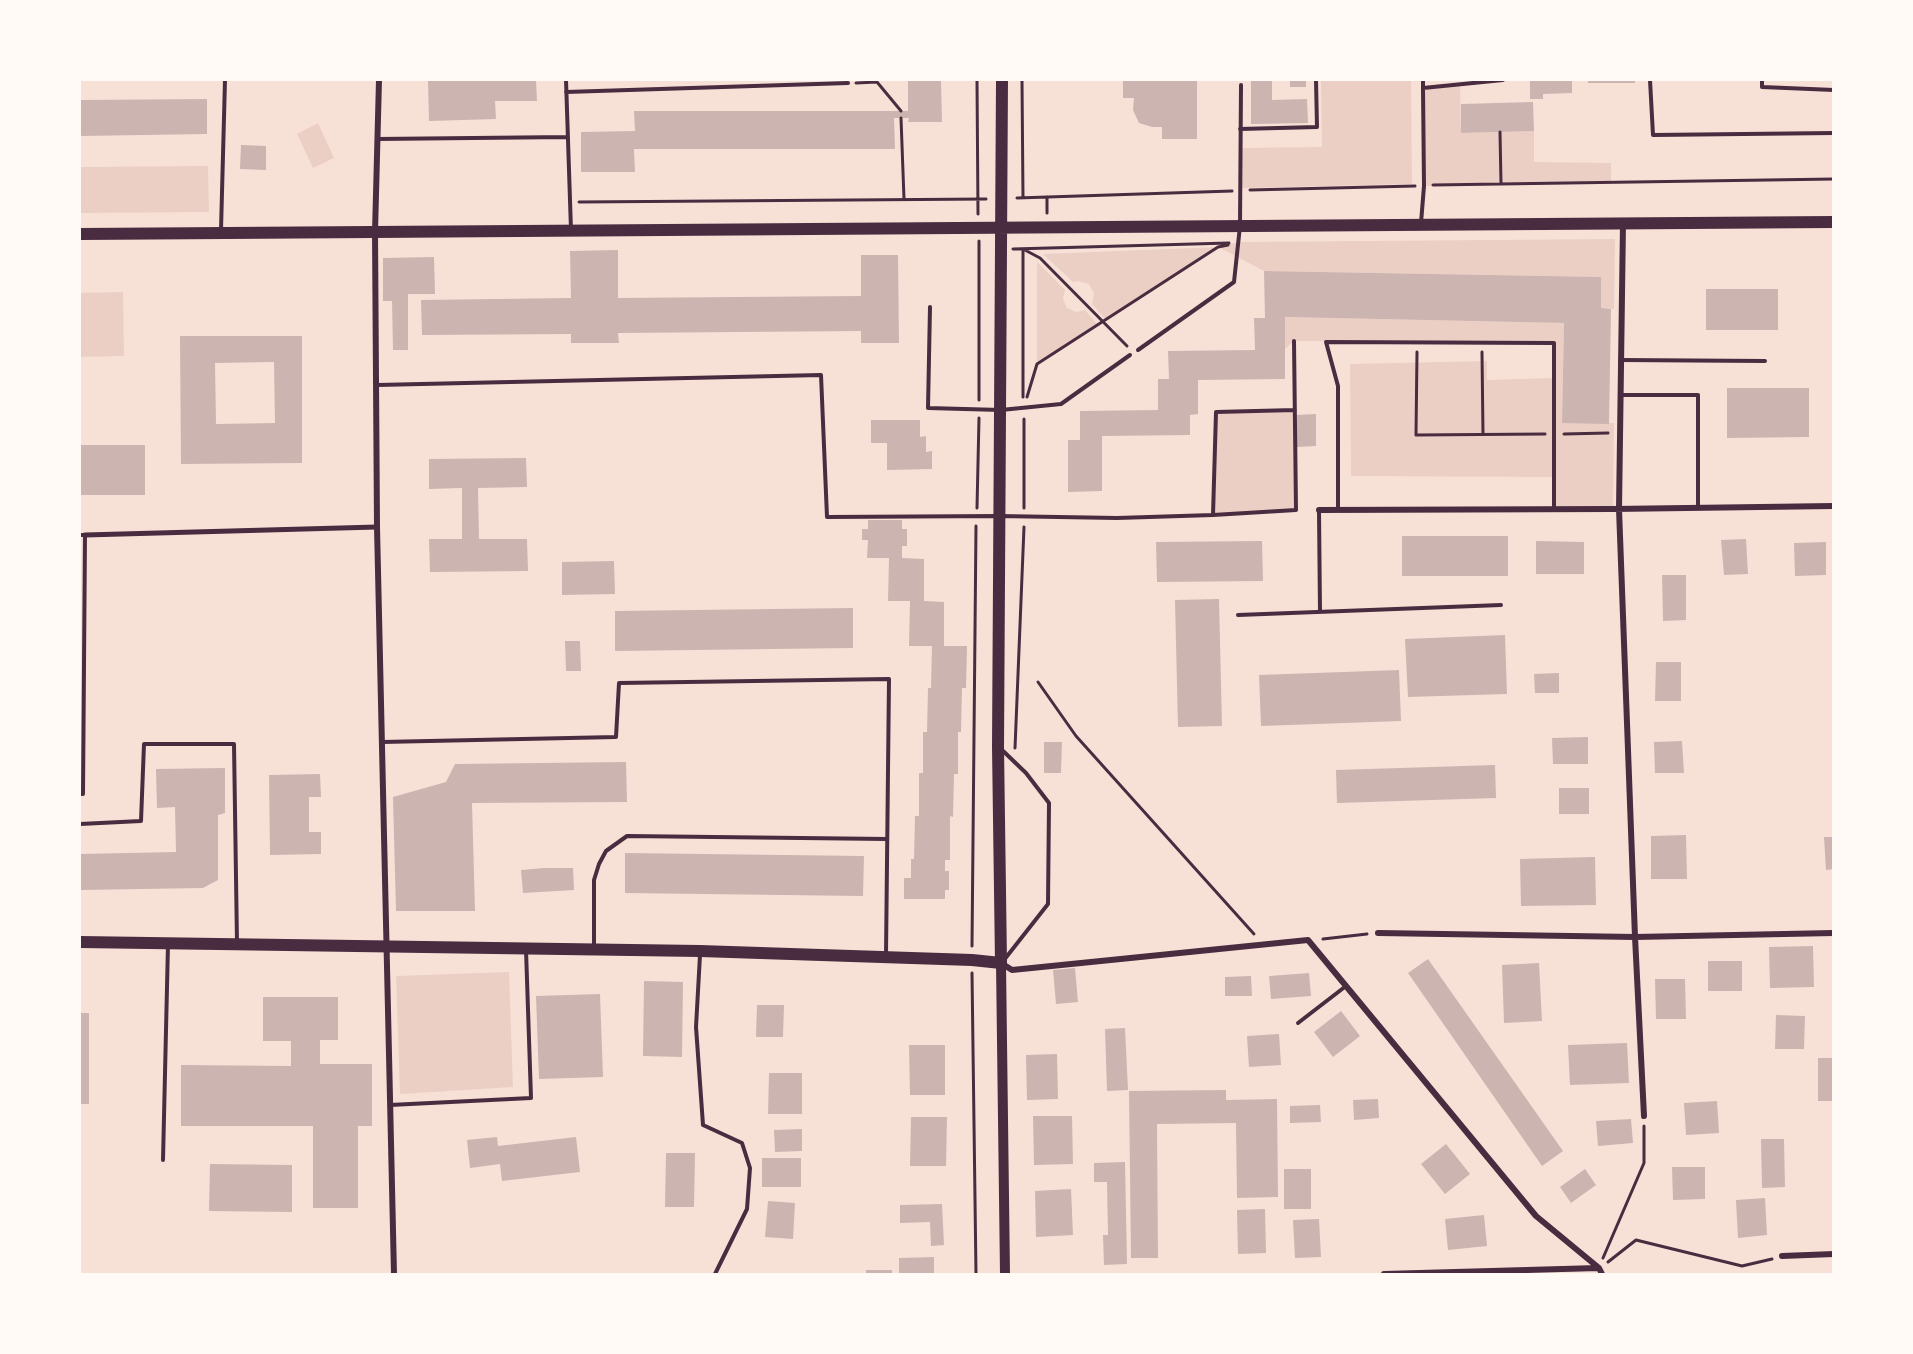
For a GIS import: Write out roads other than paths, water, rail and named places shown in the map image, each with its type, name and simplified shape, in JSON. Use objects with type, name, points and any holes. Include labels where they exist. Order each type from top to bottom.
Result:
[{"type":"main road","points":[[80,942],[700,951],[972,960],[1001,963],[998,747],[1002,80]]},
{"type":"main road","points":[[80,234],[1833,222]]},
{"type":"street","points":[[379,80],[375,232],[377,527],[394,1275]]},
{"type":"street","points":[[1623,223],[1618,509],[1644,1116]]},
{"type":"street","points":[[1319,510],[1833,506]]},
{"type":"street","points":[[82,535],[377,527]]},
{"type":"street","points":[[1378,933],[1635,937],[1833,933]]},
{"type":"street","points":[[1005,1275],[1001,963],[1012,969],[1308,940],[1536,1216],[1600,1271]]},
{"type":"street","points":[[1782,1256],[1833,1254]]},
{"type":"street","points":[[1384,1275],[1600,1271]]},
{"type":"lane","points":[[221,234],[225,80]]},
{"type":"lane","points":[[566,80],[571,231]]},
{"type":"lane","points":[[1240,129],[1317,127],[1316,80]]},
{"type":"lane","points":[[1421,225],[1424,186],[1423,80]]},
{"type":"lane","points":[[1423,88],[1503,80]]},
{"type":"lane","points":[[1650,80],[1653,135],[1833,133]]},
{"type":"lane","points":[[1762,80],[1762,87],[1833,90]]},
{"type":"lane","points":[[566,92],[848,83]]},
{"type":"lane","points":[[930,307],[928,408],[1001,410],[1061,404],[1234,282],[1240,226],[1240,85]]},
{"type":"lane","points":[[377,139],[568,137]]},
{"type":"lane","points":[[377,386],[821,375],[827,517],[1117,518],[1214,515],[1296,510],[1294,341]]},
{"type":"lane","points":[[1338,510],[1338,386],[1326,342],[1554,343],[1554,509]]},
{"type":"lane","points":[[1620,360],[1765,361]]},
{"type":"lane","points":[[1620,395],[1698,394],[1698,508]]},
{"type":"lane","points":[[1214,515],[1215,412],[1295,410]]},
{"type":"lane","points":[[1319,510],[1320,612]]},
{"type":"lane","points":[[80,794],[83,794],[82,535]]},
{"type":"lane","points":[[1238,615],[1501,605]]},
{"type":"lane","points":[[382,742],[616,737],[619,683],[889,679],[886,958]]},
{"type":"lane","points":[[80,824],[141,821],[144,744],[234,744],[237,945]]},
{"type":"lane","points":[[998,747],[1026,773],[1049,803],[1048,904],[1001,963]]},
{"type":"lane","points":[[595,950],[594,880],[606,851],[627,836],[887,839]]},
{"type":"lane","points":[[162,1160],[168,944]]},
{"type":"lane","points":[[390,1105],[531,1098],[526,949]]},
{"type":"lane","points":[[700,951],[696,1027],[703,1125],[742,1143],[750,1168],[747,1209],[715,1275]]},
{"type":"lane","points":[[1298,1023],[1346,986]]}]
